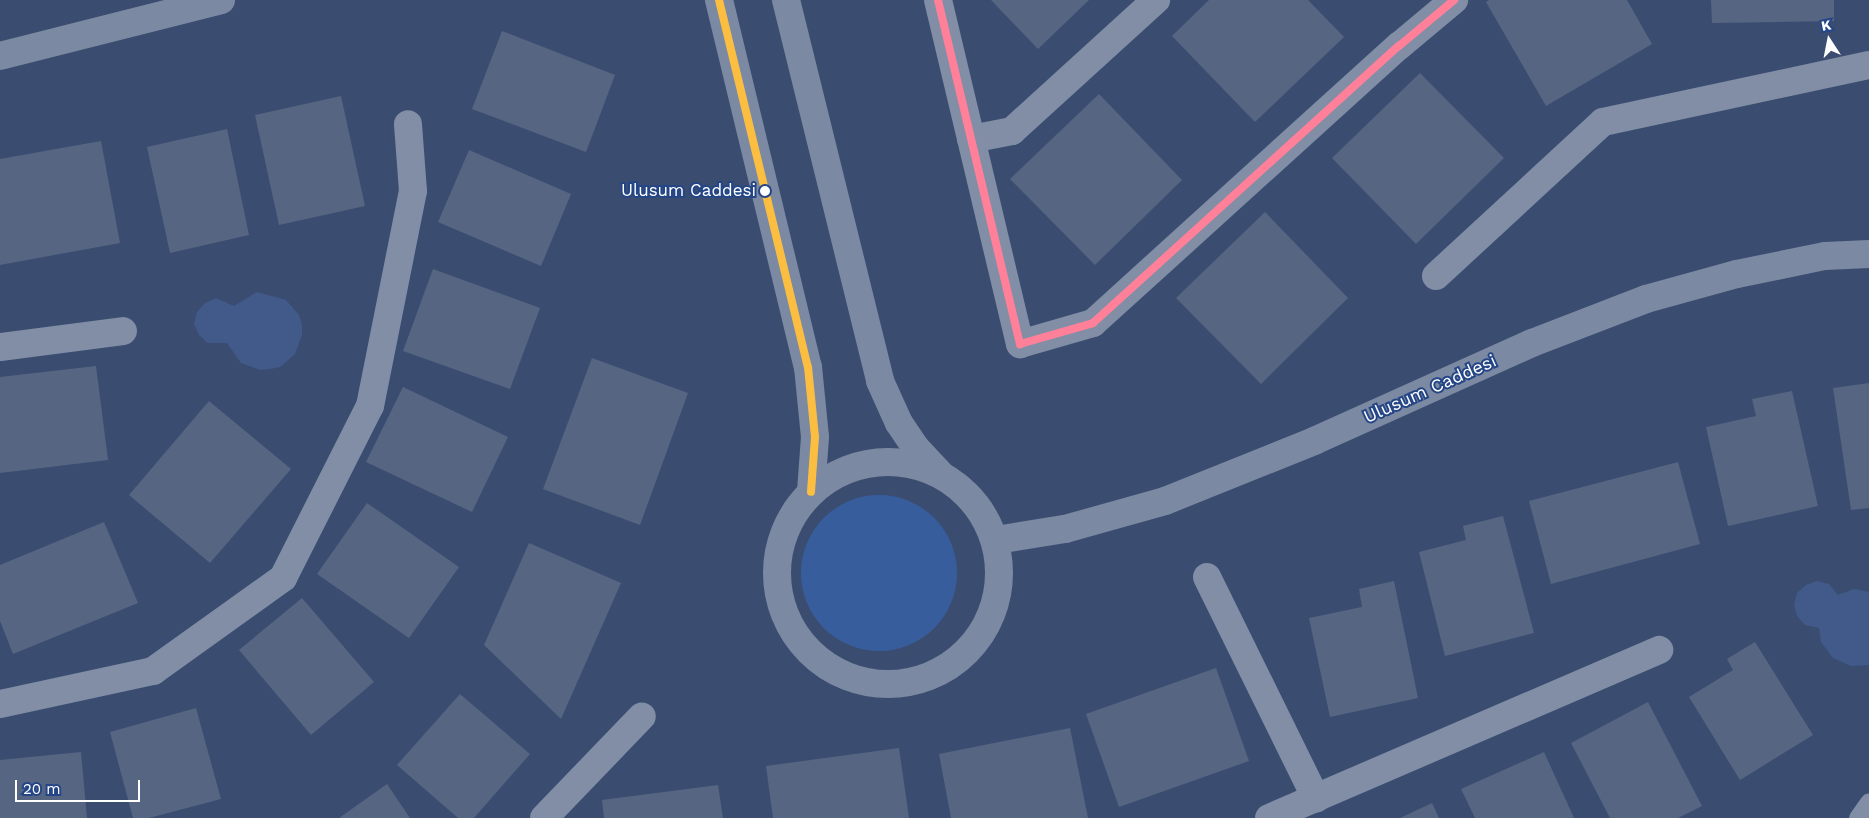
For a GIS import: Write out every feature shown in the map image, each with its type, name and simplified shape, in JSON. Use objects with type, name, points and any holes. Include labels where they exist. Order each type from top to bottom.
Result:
[{"type":"street","points":[[0,56],[221,0]]},
{"type":"street","points":[[719,0],[808,367],[815,436],[811,492]]},
{"type":"street","points":[[786,0],[880,381],[900,423],[915,447],[943,477],[980,508],[996,540],[1000,579],[996,602],[984,631],[963,655],[937,673],[908,682],[876,684],[845,675],[818,659],[797,636],[783,608],[777,578],[780,546],[792,517],[811,492],[836,474],[864,464],[894,461],[943,477]]},
{"type":"street","points":[[938,0],[1020,344],[1093,323],[1399,46],[1454,0]]},
{"type":"street","points":[[971,140],[1012,131],[1156,0]]},
{"type":"street","points":[[1436,276],[1603,122],[1869,65]]},
{"type":"street","points":[[0,704],[153,671],[283,578],[370,406],[413,191],[408,124]]},
{"type":"street","name":"Ulusum Caddesi","points":[[996,540],[1065,529],[1164,502],[1314,441],[1532,343],[1646,299],[1737,274],[1825,256],[1869,254]]},
{"type":"street","points":[[0,347],[123,331]]},
{"type":"street","points":[[1207,577],[1316,800]]},
{"type":"street","points":[[1269,818],[1316,800],[1659,650]]},
{"type":"street","points":[[544,818],[642,716]]},
{"type":"lane","points":[[1858,818],[1869,802]]},
{"type":"shaded area","points":[[257,292],[286,300],[299,315],[302,335],[295,354],[280,367],[260,370],[241,363],[227,343],[208,343],[199,335],[194,324],[197,312],[205,303],[216,298],[234,306]]},
{"type":"shaded area","points":[[879,495],[909,501],[934,518],[951,543],[957,573],[951,603],[934,628],[909,645],[879,651],[849,645],[824,628],[807,603],[801,573],[807,543],[824,518],[849,501]]},
{"type":"shaded area","points":[[1817,581],[1829,584],[1838,595],[1854,589],[1869,592],[1869,665],[1851,666],[1833,658],[1821,642],[1819,628],[1805,625],[1797,616],[1794,605],[1797,593],[1806,585]]},
{"type":"building","points":[[991,0],[1089,0],[1038,49]]},
{"type":"building","points":[[1209,0],[1308,0],[1344,37],[1255,122],[1172,36]]},
{"type":"building","points":[[1489,0],[1627,0],[1652,44],[1546,106],[1486,2]]},
{"type":"building","points":[[1711,0],[1834,0],[1834,21],[1712,23]]},
{"type":"building","points":[[502,31],[615,75],[586,152],[472,109]]},
{"type":"building","points":[[1420,73],[1504,158],[1416,244],[1332,158]]},
{"type":"building","points":[[1099,94],[1182,180],[1095,265],[1010,179]]},
{"type":"building","points":[[341,96],[365,206],[279,225],[255,115]]},
{"type":"building","points":[[227,129],[249,235],[170,253],[147,147]]},
{"type":"building","points":[[101,141],[120,243],[0,265],[0,159]]},
{"type":"building","points":[[469,150],[571,194],[541,266],[438,222]]},
{"type":"building","points":[[1265,212],[1348,298],[1261,384],[1176,298]]},
{"type":"building","points":[[433,269],[540,308],[510,389],[403,351]]},
{"type":"building","points":[[592,358],[688,393],[640,525],[543,489]]},
{"type":"building","points":[[96,366],[108,460],[0,473],[0,377]]},
{"type":"building","points":[[1869,383],[1869,508],[1851,510],[1833,388]]},
{"type":"building","points":[[403,387],[508,437],[472,512],[366,462]]},
{"type":"building","points":[[1792,391],[1818,506],[1728,526],[1706,427],[1756,416],[1752,399]]},
{"type":"building","points":[[209,401],[291,469],[210,563],[129,495]]},
{"type":"building","points":[[1678,462],[1700,544],[1551,584],[1529,501]]},
{"type":"building","points":[[367,503],[459,567],[409,638],[317,574]]},
{"type":"building","points":[[1503,516],[1534,633],[1445,656],[1419,552],[1466,540],[1463,526]]},
{"type":"building","points":[[104,522],[138,603],[13,654],[0,621],[0,565]]},
{"type":"building","points":[[529,543],[621,583],[561,719],[484,645]]},
{"type":"building","points":[[1394,581],[1418,698],[1330,717],[1309,618],[1362,607],[1359,589]]},
{"type":"building","points":[[302,598],[374,682],[311,735],[239,650]]},
{"type":"building","points":[[1755,642],[1813,735],[1740,780],[1689,697],[1733,670],[1727,659]]},
{"type":"building","points":[[1216,668],[1249,761],[1119,807],[1086,714]]},
{"type":"building","points":[[460,694],[530,754],[474,818],[458,818],[397,765]]},
{"type":"building","points":[[1648,702],[1702,806],[1678,818],[1610,818],[1571,743]]},
{"type":"building","points":[[196,708],[221,799],[149,818],[133,818],[110,732]]},
{"type":"building","points":[[1070,728],[1088,818],[951,818],[939,754]]},
{"type":"building","points":[[899,748],[909,818],[773,818],[766,766]]},
{"type":"building","points":[[81,752],[87,818],[0,818],[0,760]]},
{"type":"building","points":[[1544,752],[1574,818],[1475,818],[1461,789]]},
{"type":"building","points":[[387,784],[410,818],[339,818]]},
{"type":"building","points":[[718,785],[723,818],[604,818],[602,800]]},
{"type":"building","points":[[1432,803],[1439,818],[1400,818]]},
{"type":"transit line","points":[[719,0],[808,367],[815,437],[811,492]]},
{"type":"transit line","points":[[938,0],[1020,344],[1093,323],[1399,46],[1454,0]]},
{"type":"place","name":"Ulusum Caddesi","points":[[765,191]]}]
